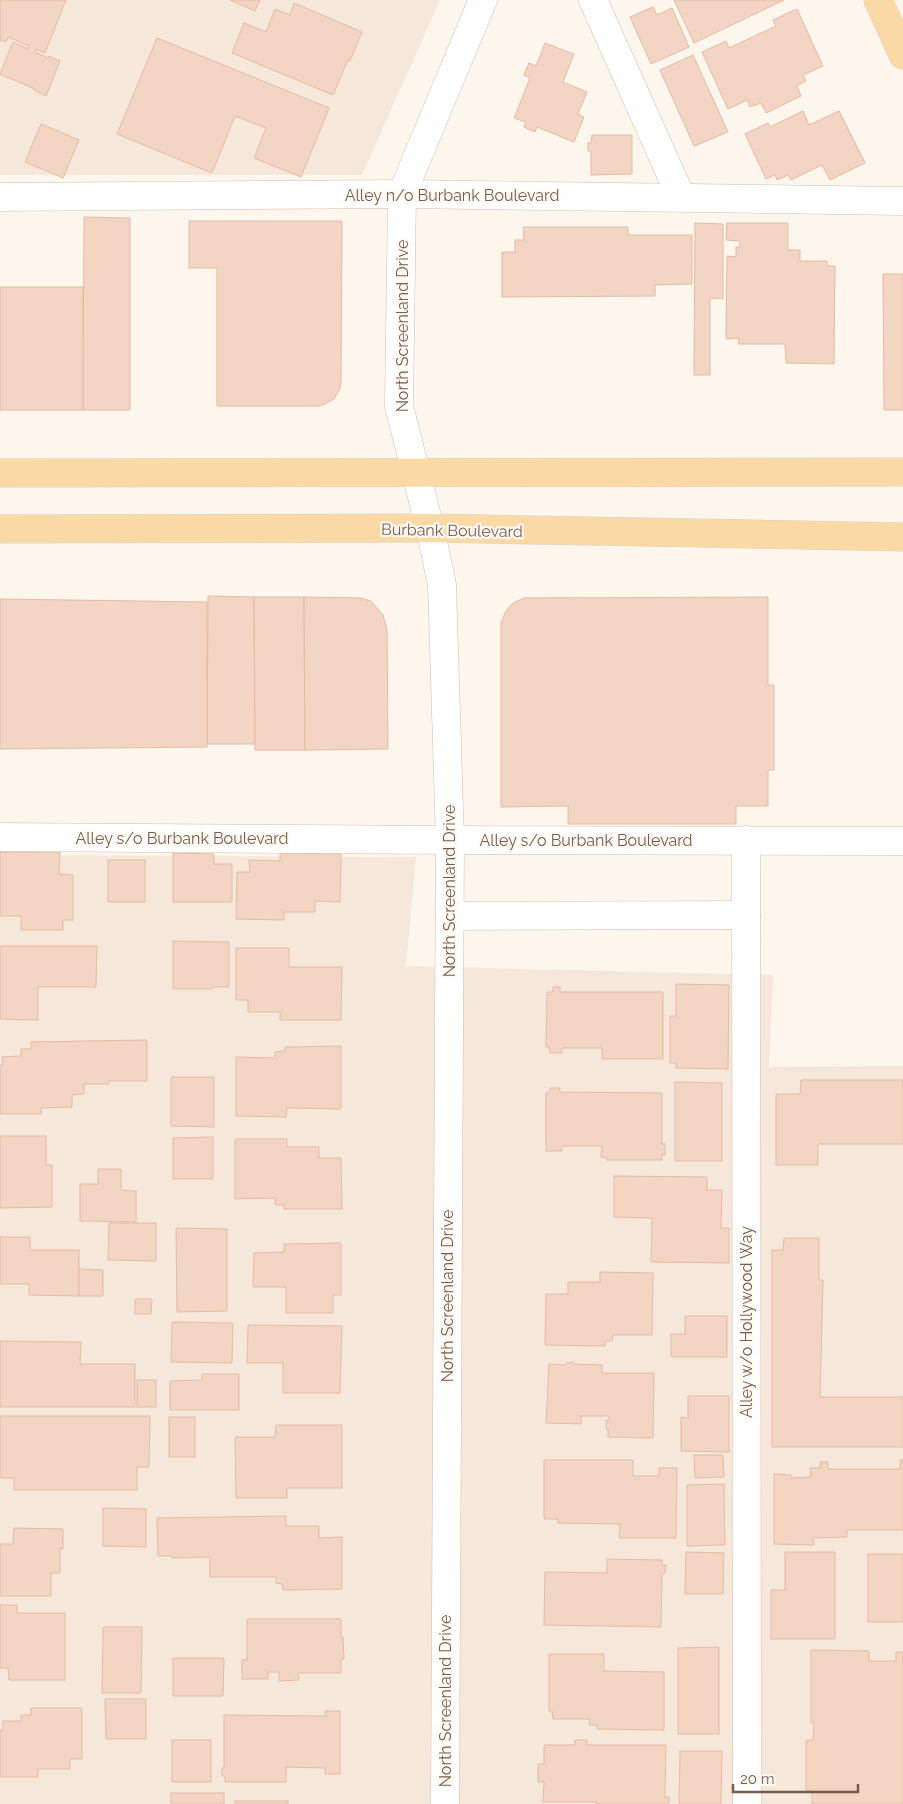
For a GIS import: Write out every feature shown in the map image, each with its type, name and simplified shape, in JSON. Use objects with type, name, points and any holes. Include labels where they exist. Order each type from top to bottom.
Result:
[{"type":"main road","points":[[878,0],[903,55]]},
{"type":"main road","points":[[0,473],[903,472]]},
{"type":"main road","name":"Burbank Boulevard","points":[[0,529],[430,528],[903,537]]},
{"type":"street","name":"North Screenland Drive","points":[[445,1804],[450,840],[442,585],[430,528],[399,406],[402,194],[483,0]]},
{"type":"street","points":[[593,0],[681,197]]},
{"type":"street","name":"Alley n/o Burbank Boulevard","points":[[0,197],[402,194],[903,200]]},
{"type":"street","name":"Alley s/o Burbank Boulevard","points":[[0,837],[903,841]]},
{"type":"street","name":"Alley w/o Hollywood Way","points":[[746,840],[747,1804]]},
{"type":"street","points":[[450,916],[746,915]]},
{"type":"shaded area","points":[[0,0],[440,0],[362,175],[0,175]]},
{"type":"shaded area","points":[[0,855],[416,857],[406,966],[773,975],[769,1067],[903,1066],[903,1804],[0,1804]]},
{"type":"building","points":[[0,0],[66,0],[45,53],[36,49],[35,52],[60,61],[46,96],[35,89],[0,74],[13,42],[28,49],[29,46],[8,37],[6,42],[0,40]]},
{"type":"building","points":[[230,0],[260,0],[255,11]]},
{"type":"building","points":[[674,0],[784,0],[694,43]]},
{"type":"building","points":[[294,3],[362,32],[333,95],[232,53],[244,23],[266,32],[275,9],[290,15]]},
{"type":"building","points":[[653,7],[657,15],[672,8],[689,47],[651,64],[630,17]]},
{"type":"building","points":[[797,9],[823,66],[803,75],[806,81],[797,86],[801,96],[766,113],[761,103],[750,107],[747,100],[728,109],[702,52],[726,41],[729,48],[776,26],[773,20]]},
{"type":"building","points":[[157,38],[329,108],[301,177],[254,158],[266,128],[235,116],[212,173],[117,134]]},
{"type":"building","points":[[545,43],[574,54],[563,82],[587,92],[578,114],[584,117],[574,142],[537,127],[535,132],[524,127],[526,122],[514,118],[530,78],[524,75],[529,63],[536,66]]},
{"type":"building","points":[[693,55],[728,132],[694,146],[660,70]]},
{"type":"building","points":[[803,111],[809,125],[839,111],[865,163],[830,180],[822,165],[791,180],[788,175],[777,180],[775,175],[766,179],[745,134],[768,123],[770,127]]},
{"type":"building","points":[[41,124],[79,140],[63,178],[25,162]]},
{"type":"building","points":[[592,135],[632,135],[632,174],[591,175],[591,151],[588,151],[588,143],[591,143]]},
{"type":"building","points":[[84,217],[130,218],[130,410],[83,410]]},
{"type":"building","points":[[189,221],[342,221],[341,382],[340,389],[334,399],[319,406],[217,406],[217,268],[189,268]]},
{"type":"building","points":[[695,223],[723,224],[723,299],[710,298],[710,375],[694,375]]},
{"type":"building","points":[[727,223],[788,223],[788,250],[800,250],[800,261],[827,261],[827,266],[835,266],[834,364],[786,363],[785,344],[738,344],[739,338],[726,339],[727,256],[736,257],[736,247],[740,247],[740,241],[726,240]]},
{"type":"building","points":[[523,227],[628,227],[628,235],[692,235],[692,284],[655,285],[655,296],[502,297],[502,252],[515,252],[515,240],[524,240]]},
{"type":"building","points":[[883,274],[903,274],[903,410],[884,410]]},
{"type":"building","points":[[0,287],[83,287],[83,410],[0,410]]},
{"type":"building","points":[[208,596],[254,597],[255,744],[207,744]]},
{"type":"building","points":[[254,597],[304,597],[305,750],[255,750]]},
{"type":"building","points":[[304,597],[360,598],[371,601],[383,615],[387,630],[388,749],[305,750]]},
{"type":"building","points":[[768,597],[768,685],[774,685],[774,770],[768,770],[768,806],[736,806],[736,824],[568,824],[568,806],[501,807],[501,623],[506,611],[513,603],[524,598]]},
{"type":"building","points":[[0,599],[207,602],[207,747],[0,749]]},
{"type":"building","points":[[0,852],[60,852],[59,874],[73,875],[73,920],[63,920],[63,930],[21,930],[21,916],[0,916]]},
{"type":"building","points":[[173,853],[214,854],[214,864],[232,864],[232,902],[173,902]]},
{"type":"building","points":[[280,853],[341,854],[340,902],[315,901],[315,912],[284,912],[284,920],[236,919],[237,872],[250,872],[249,860],[280,861]]},
{"type":"building","points":[[108,860],[145,860],[145,902],[108,902]]},
{"type":"building","points":[[173,941],[229,942],[229,987],[173,989]]},
{"type":"building","points":[[0,946],[97,946],[96,987],[38,987],[38,1020],[0,1019]]},
{"type":"building","points":[[236,948],[289,948],[289,967],[342,967],[341,1020],[280,1020],[280,1012],[248,1012],[248,1000],[236,1000]]},
{"type":"building","points":[[676,984],[729,985],[728,1069],[676,1068],[676,1063],[670,1063],[670,1016],[676,1016]]},
{"type":"building","points":[[553,987],[560,987],[560,992],[663,992],[663,1059],[602,1059],[602,1048],[562,1048],[562,1053],[550,1053],[549,1047],[546,1047],[547,992],[553,992]]},
{"type":"building","points":[[147,1040],[147,1081],[109,1081],[109,1084],[84,1084],[84,1094],[72,1095],[72,1107],[41,1108],[41,1114],[0,1114],[0,1065],[3,1065],[2,1057],[21,1056],[21,1049],[31,1049],[31,1042]]},
{"type":"building","points":[[341,1046],[341,1109],[287,1108],[286,1117],[236,1116],[236,1057],[275,1058],[275,1052],[285,1051],[285,1047]]},
{"type":"building","points":[[171,1077],[214,1077],[214,1127],[171,1126]]},
{"type":"building","points":[[801,1080],[903,1080],[903,1144],[818,1144],[818,1165],[776,1165],[776,1094],[800,1094]]},
{"type":"building","points":[[675,1082],[722,1083],[722,1161],[675,1161]]},
{"type":"building","points":[[550,1088],[560,1088],[560,1092],[662,1093],[662,1144],[665,1144],[665,1155],[662,1154],[662,1160],[607,1160],[607,1158],[601,1157],[602,1146],[562,1146],[562,1151],[546,1151],[546,1093],[550,1092]]},
{"type":"building","points":[[0,1136],[46,1136],[46,1165],[52,1165],[52,1207],[0,1208]]},
{"type":"building","points":[[213,1137],[213,1179],[173,1179],[173,1138]]},
{"type":"building","points":[[235,1139],[287,1139],[287,1147],[319,1147],[319,1158],[341,1158],[342,1209],[284,1209],[284,1205],[275,1205],[276,1198],[235,1199]]},
{"type":"building","points":[[98,1169],[121,1169],[121,1190],[136,1191],[136,1222],[80,1221],[80,1184],[98,1184]]},
{"type":"building","points":[[614,1176],[707,1177],[707,1190],[722,1190],[721,1228],[729,1228],[729,1263],[651,1262],[652,1218],[614,1217]]},
{"type":"building","points":[[109,1223],[156,1223],[156,1261],[108,1260]]},
{"type":"building","points":[[176,1228],[227,1229],[227,1311],[177,1312]]},
{"type":"building","points":[[0,1237],[30,1237],[30,1250],[79,1250],[79,1296],[29,1295],[29,1284],[0,1284]]},
{"type":"building","points":[[784,1238],[819,1238],[819,1280],[823,1280],[820,1397],[903,1397],[903,1447],[772,1447],[772,1250],[783,1250]]},
{"type":"building","points":[[341,1243],[341,1295],[333,1295],[333,1313],[286,1313],[286,1287],[253,1287],[254,1253],[284,1252],[284,1244]]},
{"type":"building","points":[[79,1269],[103,1270],[103,1296],[79,1296]]},
{"type":"building","points":[[600,1272],[653,1273],[652,1335],[613,1335],[612,1341],[605,1341],[605,1346],[545,1345],[546,1294],[568,1294],[568,1282],[600,1282]]},
{"type":"building","points":[[135,1299],[152,1299],[151,1314],[135,1314]]},
{"type":"building","points":[[685,1316],[727,1316],[727,1357],[671,1357],[671,1334],[685,1334]]},
{"type":"building","points":[[172,1322],[233,1323],[232,1363],[171,1362]]},
{"type":"building","points":[[248,1325],[342,1326],[340,1393],[283,1393],[283,1363],[247,1363]]},
{"type":"building","points":[[0,1341],[81,1342],[80,1364],[135,1364],[135,1407],[0,1407]]},
{"type":"building","points":[[574,1362],[574,1364],[602,1365],[602,1373],[654,1373],[653,1438],[608,1437],[606,1420],[609,1420],[609,1416],[581,1416],[581,1424],[546,1423],[549,1364],[565,1365],[566,1363]]},
{"type":"building","points":[[202,1374],[239,1374],[239,1410],[170,1410],[170,1381],[202,1380]]},
{"type":"building","points":[[137,1380],[156,1380],[156,1407],[137,1407]]},
{"type":"building","points":[[688,1396],[729,1396],[729,1452],[681,1451],[681,1417],[688,1418]]},
{"type":"building","points":[[0,1416],[150,1416],[149,1467],[137,1467],[137,1490],[14,1490],[14,1478],[0,1478]]},
{"type":"building","points":[[169,1417],[195,1417],[195,1457],[169,1457]]},
{"type":"building","points":[[276,1425],[342,1425],[342,1488],[287,1488],[287,1498],[236,1498],[235,1437],[275,1437]]},
{"type":"building","points":[[694,1455],[723,1455],[724,1477],[695,1478]]},
{"type":"building","points":[[544,1460],[633,1460],[633,1476],[659,1476],[659,1468],[677,1468],[676,1538],[619,1538],[620,1524],[558,1523],[558,1519],[544,1519]]},
{"type":"building","points":[[900,1460],[903,1460],[903,1530],[847,1530],[847,1537],[813,1538],[814,1545],[774,1544],[774,1474],[791,1475],[791,1478],[811,1477],[810,1468],[820,1468],[820,1462],[828,1462],[828,1469],[900,1469]]},
{"type":"building","points":[[724,1484],[725,1545],[687,1546],[687,1485]]},
{"type":"building","points":[[103,1508],[146,1509],[146,1547],[103,1546]]},
{"type":"building","points":[[286,1516],[286,1526],[319,1526],[319,1538],[342,1537],[342,1589],[283,1590],[282,1584],[276,1583],[276,1577],[210,1577],[210,1557],[172,1558],[172,1556],[158,1556],[157,1518]]},
{"type":"building","points":[[14,1528],[63,1529],[63,1549],[60,1548],[60,1573],[51,1573],[51,1596],[0,1596],[0,1544],[13,1544]]},
{"type":"building","points":[[686,1552],[724,1553],[723,1594],[685,1594]]},
{"type":"building","points":[[785,1552],[835,1552],[835,1639],[771,1639],[771,1590],[785,1590]]},
{"type":"building","points":[[868,1554],[903,1554],[903,1622],[868,1622]]},
{"type":"building","points":[[607,1559],[662,1560],[662,1565],[666,1565],[665,1573],[662,1573],[661,1627],[544,1625],[545,1572],[607,1573]]},
{"type":"building","points":[[0,1605],[17,1605],[17,1613],[65,1613],[65,1680],[9,1680],[8,1668],[0,1668]]},
{"type":"building","points":[[247,1619],[341,1619],[344,1659],[341,1659],[341,1673],[298,1673],[299,1680],[279,1681],[279,1672],[268,1672],[268,1679],[242,1679],[242,1660],[247,1660]]},
{"type":"building","points":[[103,1627],[142,1627],[141,1693],[102,1693]]},
{"type":"building","points":[[719,1647],[719,1734],[678,1734],[678,1648]]},
{"type":"building","points":[[811,1650],[869,1651],[869,1661],[896,1661],[896,1652],[903,1652],[903,1804],[812,1804],[812,1790],[806,1791],[806,1740],[813,1740],[814,1722],[811,1723]]},
{"type":"building","points":[[549,1654],[604,1654],[604,1671],[664,1672],[664,1730],[597,1729],[597,1725],[589,1725],[590,1719],[553,1719],[552,1711],[549,1711]]},
{"type":"building","points":[[173,1658],[224,1658],[223,1696],[173,1696]]},
{"type":"building","points":[[105,1699],[146,1699],[146,1739],[106,1739]]},
{"type":"building","points":[[31,1708],[82,1708],[82,1759],[70,1759],[70,1769],[38,1769],[38,1777],[0,1777],[0,1730],[3,1730],[3,1721],[21,1721],[21,1715],[31,1715]]},
{"type":"building","points":[[325,1711],[340,1711],[340,1774],[325,1774],[325,1768],[286,1767],[286,1782],[225,1782],[225,1776],[222,1776],[222,1768],[224,1768],[224,1715],[326,1716]]},
{"type":"building","points":[[172,1740],[211,1740],[211,1782],[172,1782]]},
{"type":"building","points":[[575,1740],[587,1740],[587,1745],[666,1745],[665,1797],[669,1797],[669,1804],[543,1802],[544,1782],[538,1782],[538,1764],[544,1764],[544,1745],[575,1745]]},
{"type":"building","points":[[680,1751],[722,1751],[721,1804],[679,1804]]},
{"type":"building","points":[[171,1793],[224,1793],[224,1804],[171,1804]]},
{"type":"building","points":[[235,1801],[288,1801],[288,1804],[235,1804]]}]
